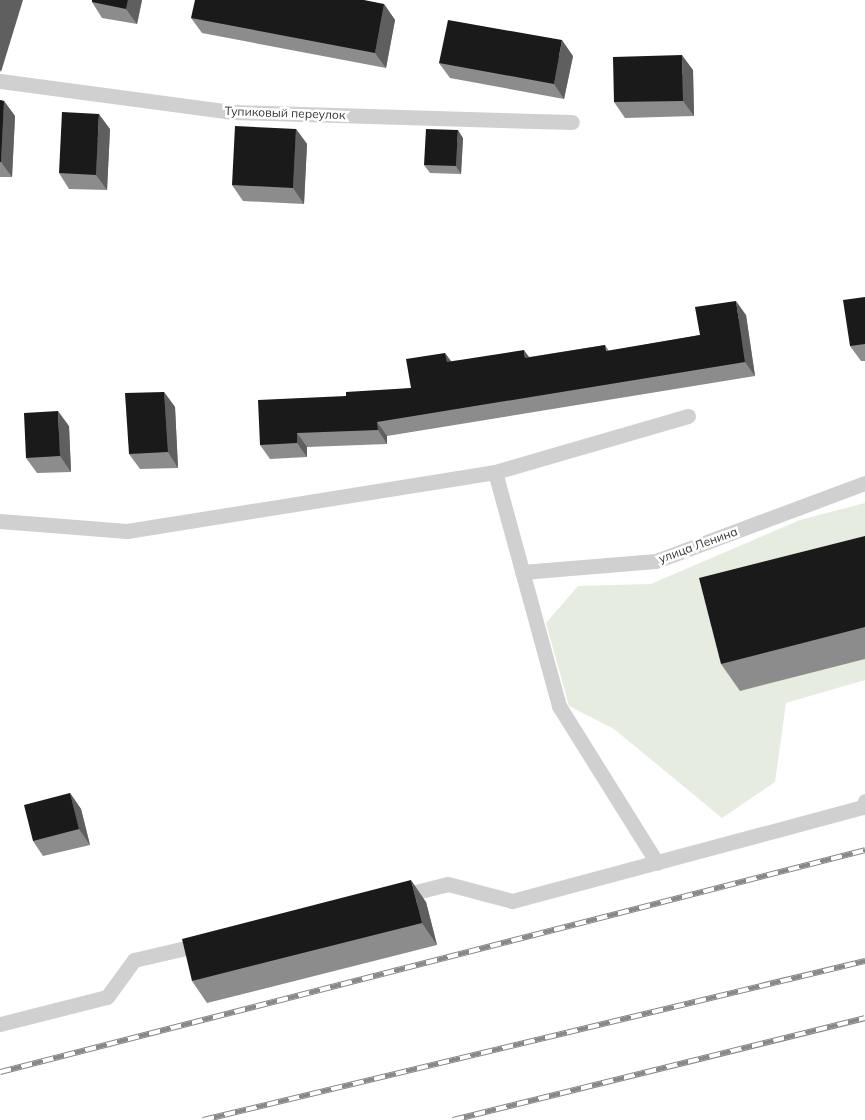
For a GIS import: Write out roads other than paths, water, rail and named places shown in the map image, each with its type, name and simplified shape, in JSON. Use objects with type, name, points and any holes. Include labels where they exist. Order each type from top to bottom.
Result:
[{"type":"lane","name":"Тупиковый переулок","points":[[0,81],[233,112],[572,122]]},
{"type":"lane","points":[[0,521],[127,531],[495,472],[688,416]]},
{"type":"lane","points":[[495,472],[559,706],[657,862]]},
{"type":"lane","name":"улица Ленина","points":[[522,572],[656,561],[865,484]]},
{"type":"lane","points":[[382,900],[448,884],[512,901],[863,807],[865,801]]},
{"type":"lane","points":[[0,1024],[107,997],[134,960],[220,939]]},
{"type":"railway","points":[[0,1072],[865,850]]},
{"type":"railway","points":[[203,1120],[865,961]]},
{"type":"railway","points":[[453,1120],[865,1018]]}]
